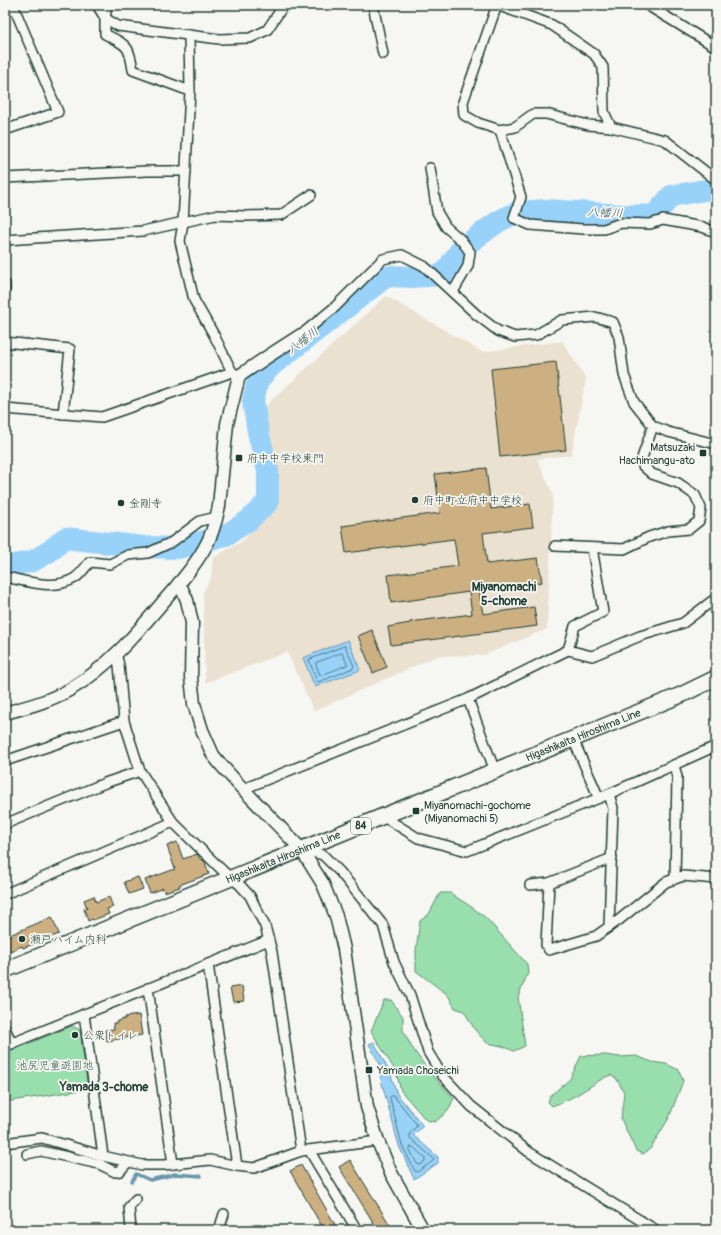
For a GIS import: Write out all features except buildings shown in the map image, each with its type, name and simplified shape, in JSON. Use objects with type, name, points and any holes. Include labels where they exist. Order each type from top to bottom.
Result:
[{"type":"main road","name":"Higashikaita Hiroshima Line","points":[[5,970],[681,695],[716,678]]},
{"type":"street","points":[[5,130],[58,112],[13,5]]},
{"type":"street","points":[[97,5],[105,18],[118,26],[219,39],[250,38],[267,30],[284,5]]},
{"type":"street","points":[[107,5],[105,34],[123,44],[130,51],[133,70],[190,91]]},
{"type":"street","points":[[373,5],[383,54]]},
{"type":"street","points":[[611,126],[604,112],[603,67],[594,54],[552,25],[517,9],[497,5],[463,102],[464,115],[500,130],[515,127],[533,114],[546,114],[588,125],[611,126],[665,140],[716,180]]},
{"type":"street","points":[[647,5],[716,48]]},
{"type":"street","points":[[5,713],[58,695],[92,675],[116,654],[179,584],[193,566],[205,548],[217,517],[226,424],[236,374],[194,300],[180,241],[183,223],[190,91],[188,35]]},
{"type":"street","points":[[500,130],[521,197],[514,218],[530,225],[583,229],[604,229],[621,223],[650,224],[663,220],[702,227],[716,232]]},
{"type":"street","points":[[430,168],[437,212],[446,227],[461,240],[470,252],[468,266],[454,292]]},
{"type":"street","points":[[5,178],[147,171],[186,171]]},
{"type":"street","points":[[5,240],[143,231],[183,223],[215,214],[247,216],[281,215],[311,195]]},
{"type":"street","points":[[5,409],[102,417],[236,374],[266,357],[301,334],[335,307],[383,259],[402,255],[424,266],[454,292],[477,315],[498,331],[515,337],[536,335],[562,320],[596,317],[612,322],[619,337],[624,375],[634,402],[653,426],[668,432],[716,444]]},
{"type":"street","points":[[5,284],[5,289]]},
{"type":"street","points":[[5,342],[70,349],[64,414]]},
{"type":"street","points":[[554,546],[624,548],[649,537],[668,531],[689,529],[699,521],[701,508],[695,495],[678,483],[652,474],[643,466],[642,458],[653,426]]},
{"type":"street","points":[[5,577],[46,585],[62,583],[76,577],[90,562],[110,564],[128,555],[148,553],[172,542],[200,521],[217,517]]},
{"type":"street","points":[[568,650],[575,626],[603,612],[592,548]]},
{"type":"street","points":[[179,584],[187,600],[192,622],[191,677],[194,704],[202,730],[214,755],[243,789],[301,849],[323,884],[336,916],[344,949],[367,1107],[390,1171],[423,1230]]},
{"type":"street","points":[[243,789],[468,698],[568,650],[592,656],[640,636],[683,623],[712,601],[716,602]]},
{"type":"street","points":[[116,654],[119,665],[124,721],[140,771],[173,822],[250,896],[265,926],[272,952],[305,1151],[357,1230]]},
{"type":"street","points":[[468,698],[495,771]]},
{"type":"street","points":[[5,761],[124,721]]},
{"type":"street","points":[[573,739],[599,798]]},
{"type":"street","points":[[384,816],[391,822],[418,838],[467,851],[609,794],[716,746]]},
{"type":"street","points":[[674,765],[677,777],[675,879]]},
{"type":"street","points":[[5,824],[105,783],[140,771]]},
{"type":"street","points":[[609,794],[613,808],[609,927]]},
{"type":"street","points":[[5,894],[173,822]]},
{"type":"street","points":[[301,849],[323,856],[340,872],[383,925],[394,962],[410,995],[428,1052],[442,1075],[471,1106],[529,1152],[656,1230]]},
{"type":"street","points":[[530,885],[549,883],[612,858]]},
{"type":"street","points":[[549,883],[546,945],[549,950],[596,936],[666,882],[683,876],[716,879]]},
{"type":"street","points":[[5,1028],[8,1045],[269,940]]},
{"type":"street","points":[[208,964],[237,1166]]},
{"type":"street","points":[[148,988],[173,1164]]},
{"type":"street","points":[[84,1014],[103,1156]]},
{"type":"street","points":[[5,1143],[42,1138],[127,1163],[153,1166],[210,1160],[254,1168],[305,1151],[378,1141]]},
{"type":"street","points":[[27,1154],[41,1151],[99,1164],[115,1172],[120,1171],[127,1163]]},
{"type":"street","points":[[131,1229],[129,1206],[136,1199]]},
{"type":"street","points":[[219,1230],[224,1214]]},
{"type":"shaded area","name":"府中町立府中中学校","points":[[386,296],[482,352],[562,341],[586,379],[571,455],[537,459],[553,494],[547,629],[484,655],[437,656],[314,711],[287,652],[205,683],[203,592],[211,578],[213,558],[241,542],[278,507],[274,458],[263,408]]},
{"type":"green space","points":[[440,893],[450,893],[486,918],[527,964],[528,973],[518,997],[525,1046],[514,1051],[502,1046],[487,1043],[475,1030],[464,1011],[455,1008],[448,995],[416,971],[416,950],[420,921],[429,914]]},
{"type":"green space","points":[[384,1000],[391,1000],[403,1017],[403,1030],[411,1046],[430,1073],[454,1098],[448,1111],[435,1122],[426,1120],[401,1091],[396,1072],[371,1031]]},
{"type":"green space","name":"池尻児童遊園地","points":[[72,1026],[80,1030],[88,1089],[5,1102],[5,1053]]},
{"type":"green space","points":[[605,1055],[620,1057],[636,1056],[652,1062],[666,1064],[679,1070],[683,1081],[669,1118],[650,1149],[643,1154],[636,1151],[621,1119],[624,1092],[616,1078],[610,1075],[603,1078],[572,1097],[552,1106],[548,1102],[550,1096],[570,1079],[581,1056]]},
{"type":"water","points":[[348,640],[360,670],[315,687],[303,658]]},
{"type":"water","points":[[374,1042],[391,1075],[397,1094],[423,1126],[413,1135],[438,1157],[438,1163],[414,1179],[399,1146],[380,1076],[384,1072],[369,1044]]},
{"type":"waterway","name":"八幡川","points":[[5,567],[33,561],[50,551],[65,538],[144,547],[179,548],[226,535],[248,521],[268,502],[268,471],[258,432],[253,401],[258,380],[272,365],[384,278],[391,276],[411,277],[443,275],[463,247],[499,221],[518,212],[546,210],[654,216],[671,196],[716,188]]},
{"type":"waterway","points":[[132,1181],[136,1174],[150,1180],[176,1174],[201,1176]]},
{"type":"place","name":"Matsuzaki Hachimangu-ato","points":[[703,453]]},
{"type":"place","name":"府中中学校東門","points":[[239,458]]},
{"type":"place","name":"府中町立府中中学校","points":[[415,500]]},
{"type":"place","name":"金剛寺","points":[[121,503]]},
{"type":"place","name":"Miyanomachi-gochome (Miyanomachi 5)","points":[[416,811]]},
{"type":"place","name":"瀬戸ハイム内科","points":[[22,939]]},
{"type":"place","name":"公衆トイレ","points":[[75,1035]]},
{"type":"place","name":"Yamada Choseichi","points":[[369,1070]]},
{"type":"district","name":"Miyanomachi 5-chome","points":[[504,594]]},
{"type":"district","name":"Yamada 3-chome","points":[[104,1087]]}]
